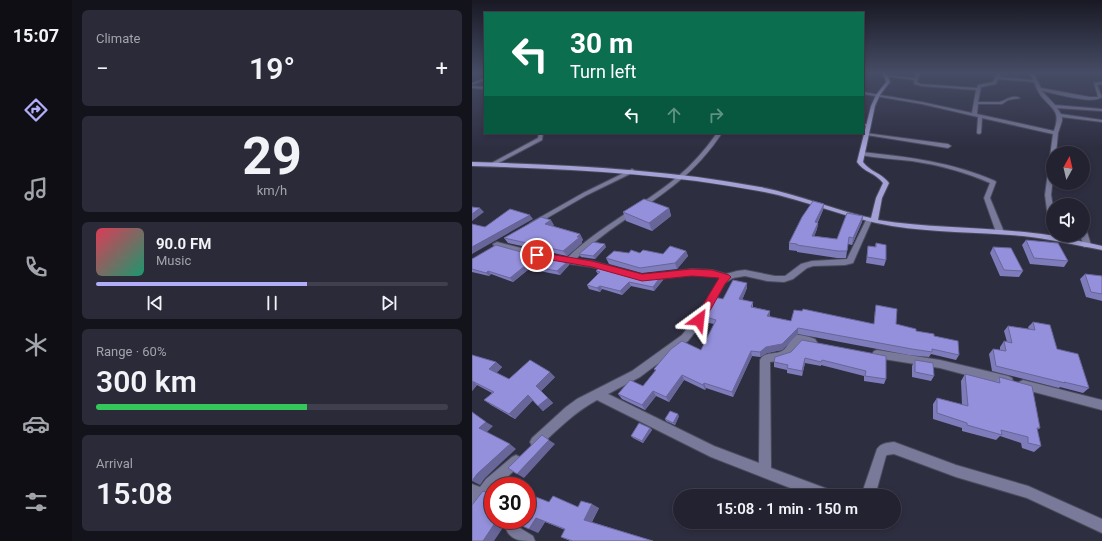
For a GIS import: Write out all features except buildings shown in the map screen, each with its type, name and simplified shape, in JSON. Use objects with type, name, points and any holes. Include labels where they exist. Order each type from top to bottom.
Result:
[{"type":"main road","points":[[871,220],[886,183],[882,178],[860,164],[868,134],[866,125],[877,97]]},
{"type":"main road","points":[[472,164],[584,168],[632,171],[681,177],[777,193],[871,220],[910,227],[934,230],[1000,232],[1046,236]]},
{"type":"main road","points":[[1075,242],[1102,248]]},
{"type":"street","points":[[889,97],[1056,133]]},
{"type":"street","points":[[974,115],[977,103],[976,97]]},
{"type":"street","points":[[1046,97],[1054,106],[1059,115],[1060,121],[1054,146]]},
{"type":"street","points":[[1082,97],[1100,97]]},
{"type":"street","points":[[977,103],[1002,103],[1007,99],[1018,98]]},
{"type":"street","points":[[1090,98],[1102,103]]},
{"type":"street","points":[[1054,106],[1102,110]]},
{"type":"street","points":[[1059,115],[1102,121]]},
{"type":"street","points":[[979,133],[980,116]]},
{"type":"street","points":[[491,165],[538,141],[541,138],[539,134]]},
{"type":"street","points":[[570,260],[589,242],[681,177],[705,154],[719,134]]},
{"type":"street","points":[[868,134],[948,146]]},
{"type":"street","points":[[862,154],[939,164],[991,181],[993,184],[987,198],[1000,232]]},
{"type":"street","points":[[524,228],[585,194],[632,171]]},
{"type":"street","points":[[501,477],[562,416],[581,403],[636,374],[685,338],[699,320],[722,281],[726,277],[738,273],[744,273],[783,280],[794,275],[806,265],[850,261],[852,260],[871,220]]},
{"type":"street","points":[[497,244],[549,258],[592,264],[642,278],[692,272],[712,273],[726,277]]},
{"type":"street","points":[[765,471],[765,360],[770,357],[785,355],[793,349],[797,339],[823,344]]},
{"type":"street","points":[[866,352],[940,364],[1102,405]]},
{"type":"street","points":[[598,395],[711,451],[810,489]]},
{"type":"street","points":[[870,489],[881,453],[884,449],[894,448],[956,471],[1028,492],[1102,526]]},
{"type":"street","points":[[472,507],[477,493]]},
{"type":"street","points":[[513,529],[514,532],[528,541]]},
{"type":"route","points":[[537,255],[592,264],[642,278],[692,272],[712,273],[726,277],[722,281],[699,320]]}]
